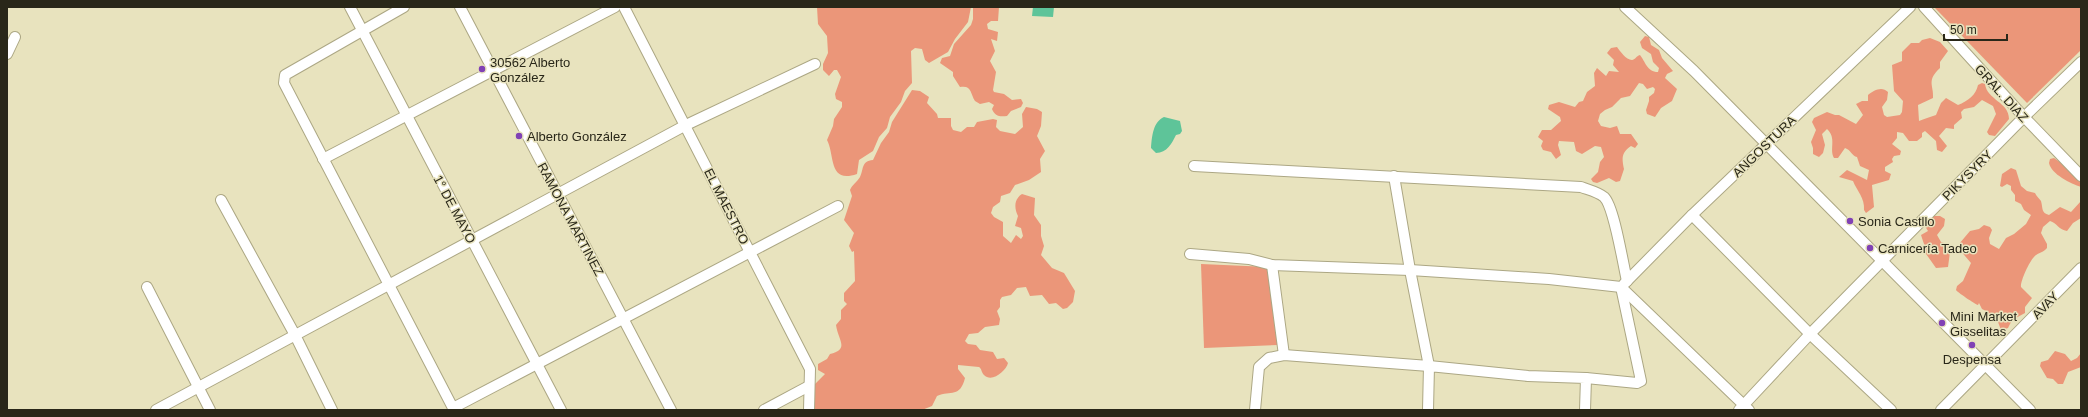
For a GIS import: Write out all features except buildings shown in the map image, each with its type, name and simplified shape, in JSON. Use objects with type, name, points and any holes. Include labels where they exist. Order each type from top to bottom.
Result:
[{"type":"street","name":"1° DE MAYO","points":[[350,7],[561,410]]},
{"type":"street","points":[[404,7],[285,75],[284,83],[453,409],[838,206]]},
{"type":"street","name":"RAMONA MARTINEZ","points":[[460,7],[671,410]]},
{"type":"street","points":[[323,159],[615,7]]},
{"type":"street","name":"EL MAESTRO","points":[[624,7],[686,125],[810,369],[809,410]]},
{"type":"street","points":[[1625,7],[1694,71],[1765,145],[2030,410]]},
{"type":"street","name":"ANGOSTURA","points":[[1624,284],[1692,215],[1910,7]]},
{"type":"street","name":"GRAL. DIAZ","points":[[1924,7],[2024,117],[2081,176]]},
{"type":"street","points":[[7,54],[14,37]]},
{"type":"street","name":"PIKYSYRY","points":[[1744,408],[1810,334],[2024,117],[2081,62]]},
{"type":"street","points":[[156,410],[686,125],[815,64]]},
{"type":"street","points":[[1194,166],[1581,187],[1599,193],[1605,198],[1612,211],[1641,381],[1637,383],[1586,378],[1528,376],[1430,366],[1284,355],[1269,358],[1259,367],[1256,410]]},
{"type":"street","points":[[1394,176],[1410,270],[1430,366],[1428,410]]},
{"type":"street","points":[[221,200],[295,335],[332,410]]},
{"type":"street","points":[[1692,215],[1810,334],[1891,410]]},
{"type":"street","points":[[1190,254],[1249,260],[1272,265],[1410,270],[1624,284],[1744,408]]},
{"type":"street","points":[[1272,265],[1284,355]]},
{"type":"street","name":"AVAY","points":[[1941,410],[2081,268]]},
{"type":"street","points":[[147,287],[210,410]]},
{"type":"street","points":[[1585,410],[1586,378]]},
{"type":"street","points":[[764,410],[809,386]]},
{"type":"shaded area","points":[[817,7],[971,7],[968,22],[955,39],[948,52],[929,63],[925,60],[922,49],[915,48],[911,51],[912,83],[905,91],[901,102],[890,117],[887,128],[879,137],[873,151],[859,160],[857,174],[848,176],[841,175],[837,172],[827,140],[833,126],[834,119],[842,107],[842,102],[836,99],[835,94],[841,77],[837,70],[834,70],[829,76],[823,70],[823,64],[828,53],[827,36],[818,24]]},
{"type":"shaded area","points":[[973,7],[999,7],[998,21],[991,21],[987,24],[988,29],[998,32],[997,41],[991,39],[995,51],[990,61],[996,72],[993,90],[994,92],[1004,94],[1012,100],[1021,99],[1023,103],[1021,107],[1011,111],[1007,116],[996,115],[992,109],[994,105],[989,102],[980,104],[975,101],[969,88],[960,87],[953,76],[953,72],[940,63],[942,58],[950,56],[954,44],[971,25],[973,19]]},
{"type":"shaded area","points":[[1033,7],[1054,7],[1053,17],[1032,16]]},
{"type":"shaded area","points":[[1934,7],[2081,7],[2081,50],[2027,103]]},
{"type":"shaded area","points":[[1645,36],[1649,37],[1651,45],[1659,50],[1662,58],[1673,71],[1667,74],[1665,78],[1677,89],[1672,101],[1661,108],[1655,117],[1647,114],[1646,110],[1649,97],[1654,93],[1655,89],[1653,87],[1647,89],[1643,84],[1639,83],[1630,96],[1621,98],[1612,107],[1600,114],[1598,121],[1601,126],[1610,128],[1617,126],[1620,134],[1631,134],[1638,144],[1635,148],[1631,146],[1624,153],[1624,169],[1620,181],[1616,182],[1609,178],[1597,183],[1593,182],[1591,179],[1598,172],[1600,162],[1604,157],[1601,147],[1595,146],[1582,154],[1576,151],[1574,142],[1559,141],[1558,145],[1561,155],[1556,159],[1551,152],[1543,150],[1541,146],[1543,141],[1538,137],[1542,130],[1551,130],[1561,121],[1560,117],[1548,109],[1549,105],[1559,102],[1575,107],[1579,102],[1583,101],[1587,92],[1595,86],[1594,73],[1597,68],[1606,76],[1609,71],[1619,72],[1613,65],[1614,60],[1607,53],[1611,48],[1617,47],[1623,55],[1630,60],[1633,60],[1640,55],[1651,70],[1658,72],[1659,68],[1653,62],[1651,54],[1642,48],[1640,42]]},
{"type":"shaded area","points":[[1930,38],[1940,42],[1948,51],[1940,62],[1940,68],[1933,76],[1933,98],[1918,105],[1919,121],[1936,115],[1941,103],[1946,98],[1958,105],[1965,102],[1973,95],[1978,85],[1982,83],[1985,84],[1990,94],[2006,109],[2009,119],[1995,136],[1989,135],[1987,132],[1996,114],[1993,106],[1982,100],[1974,107],[1964,109],[1961,112],[1962,118],[1954,125],[1954,129],[1946,128],[1939,136],[1947,146],[1942,152],[1937,150],[1936,141],[1925,131],[1922,133],[1922,137],[1917,141],[1909,141],[1903,133],[1897,132],[1897,138],[1892,144],[1901,151],[1900,155],[1894,156],[1892,159],[1893,162],[1885,167],[1885,171],[1891,174],[1889,180],[1872,185],[1874,207],[1866,213],[1862,198],[1853,181],[1839,177],[1847,170],[1867,180],[1869,170],[1860,166],[1857,157],[1845,148],[1838,158],[1834,158],[1832,151],[1832,136],[1827,129],[1822,134],[1825,145],[1823,153],[1819,157],[1813,154],[1811,142],[1816,130],[1812,122],[1814,118],[1827,112],[1839,115],[1856,124],[1863,115],[1856,104],[1862,101],[1868,101],[1868,95],[1875,90],[1881,89],[1888,92],[1887,100],[1882,107],[1884,115],[1887,117],[1900,115],[1902,112],[1903,101],[1894,91],[1892,65],[1902,61],[1902,52],[1911,43],[1919,43],[1922,40]]},
{"type":"shaded area","points":[[912,90],[920,91],[929,97],[927,103],[937,114],[938,118],[951,118],[951,126],[953,130],[961,132],[967,127],[974,127],[977,122],[993,119],[997,120],[996,127],[1000,131],[1015,134],[1023,127],[1022,114],[1026,107],[1037,109],[1042,112],[1041,126],[1037,136],[1045,151],[1040,159],[1041,172],[1029,180],[1015,185],[1010,193],[1001,196],[1000,202],[993,207],[991,213],[994,217],[1003,222],[1003,236],[1011,243],[1016,235],[1021,239],[1023,236],[1021,228],[1015,226],[1018,216],[1015,207],[1017,198],[1022,194],[1035,198],[1034,215],[1041,225],[1041,236],[1044,246],[1041,255],[1052,268],[1064,273],[1075,291],[1073,302],[1067,308],[1063,309],[1056,303],[1049,304],[1042,295],[1030,296],[1026,287],[1017,288],[1011,295],[1002,297],[1000,300],[1000,307],[997,311],[1000,319],[999,325],[985,327],[978,333],[969,334],[965,341],[968,344],[976,345],[980,350],[993,352],[997,359],[1004,358],[1008,363],[1007,366],[998,375],[991,378],[984,375],[979,367],[958,365],[958,369],[965,378],[963,384],[958,391],[937,396],[932,406],[922,410],[813,410],[815,405],[812,399],[814,385],[825,374],[818,370],[818,364],[827,359],[830,354],[836,352],[841,347],[836,325],[841,319],[841,310],[847,304],[844,301],[844,293],[855,281],[854,251],[852,252],[849,246],[854,233],[844,220],[852,196],[850,190],[860,177],[866,162],[873,160],[881,143],[889,132],[892,122]]},
{"type":"shaded area","points":[[1164,117],[1180,121],[1182,131],[1180,134],[1176,135],[1166,149],[1160,153],[1156,153],[1151,148],[1153,134],[1157,122]]},
{"type":"shaded area","points":[[2054,158],[2081,179],[2081,187],[2072,184],[2053,171],[2049,163],[2050,159]]},
{"type":"shaded area","points":[[2011,168],[2016,170],[2021,186],[2027,191],[2035,193],[2041,201],[2045,213],[2049,215],[2060,207],[2071,212],[2081,201],[2081,218],[2073,223],[2067,231],[2050,221],[2043,227],[2041,233],[2047,244],[2047,248],[2035,256],[2032,260],[2025,272],[2021,284],[2021,287],[2032,298],[2025,307],[2025,313],[2012,320],[2008,328],[2001,330],[1998,322],[1988,319],[1986,311],[1982,309],[1979,303],[1978,305],[1976,304],[1956,290],[1957,286],[1963,281],[1971,263],[1959,249],[1959,244],[1970,231],[1979,229],[1984,225],[1990,227],[1992,230],[1989,238],[1990,244],[1999,249],[2006,238],[2014,234],[2026,224],[2031,215],[2024,210],[2021,204],[2015,201],[2015,195],[2011,190],[2011,186],[2007,184],[2002,187],[2000,186],[2002,174]]},
{"type":"shaded area","points":[[1934,216],[1940,216],[1945,219],[1944,226],[1937,235],[1941,242],[1947,244],[1950,252],[1948,267],[1936,268],[1924,251],[1925,247],[1921,235],[1928,231],[1925,226]]},
{"type":"shaded area","points":[[1201,264],[1269,267],[1278,345],[1204,348]]},
{"type":"shaded area","points":[[2055,351],[2065,354],[2071,361],[2077,358],[2081,353],[2081,367],[2068,372],[2063,384],[2058,384],[2053,379],[2047,378],[2040,366],[2041,362],[2048,360]]},
{"type":"place","name":"30562 Alberto González","points":[[482,69]]},
{"type":"place","name":"Alberto González","points":[[519,136]]},
{"type":"place","name":"Sonia Castllo","points":[[1850,221]]},
{"type":"place","name":"Carnicería Tadeo","points":[[1870,248]]},
{"type":"place","name":"Mini Market Gisselitas","points":[[1942,323]]},
{"type":"place","name":"Despensa","points":[[1972,345]]}]
